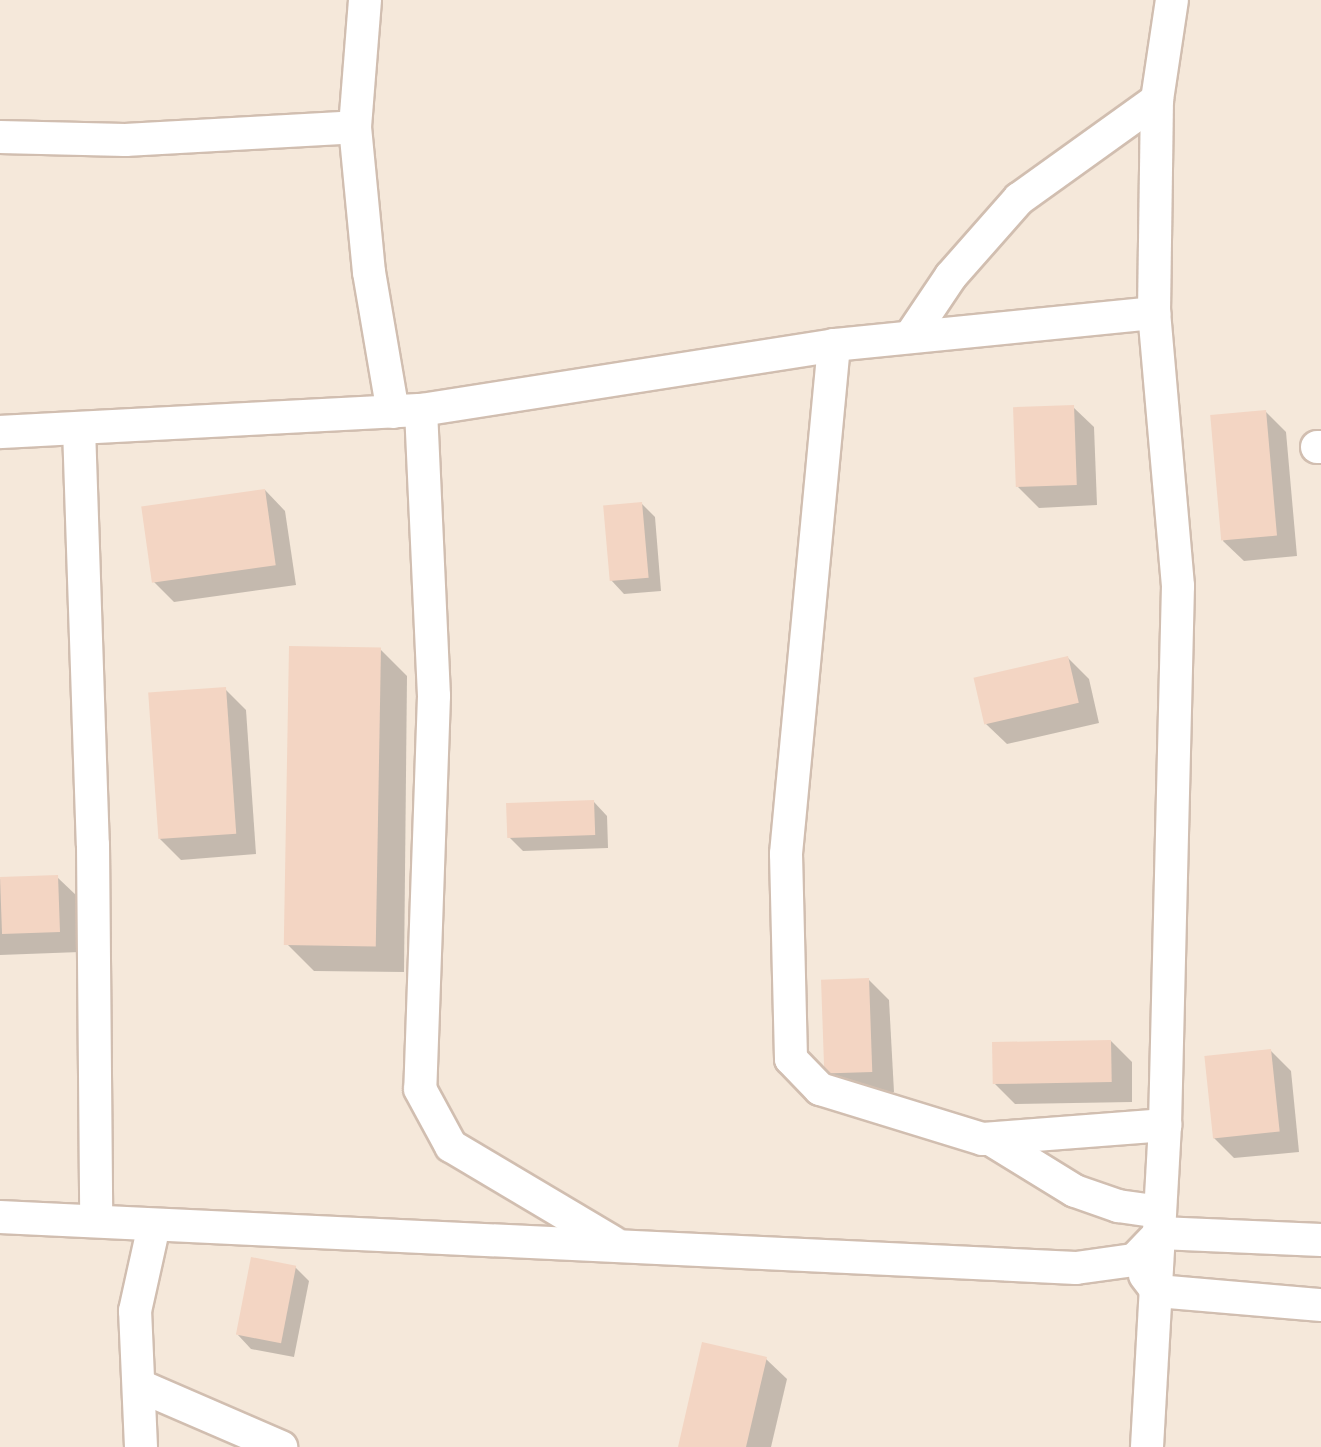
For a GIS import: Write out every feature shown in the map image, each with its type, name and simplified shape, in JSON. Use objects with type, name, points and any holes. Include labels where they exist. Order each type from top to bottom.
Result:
[{"type":"street","points":[[365,0],[355,127],[369,272],[407,411],[434,696],[420,1089],[451,1146],[616,1244]]},
{"type":"street","points":[[1147,1447],[1165,1125],[1178,586],[1154,313],[1157,100],[1172,0]]},
{"type":"street","points":[[910,337],[951,276],[1019,199],[1157,100]]},
{"type":"street","points":[[0,137],[125,140],[355,127]]},
{"type":"street","points":[[0,432],[407,411],[834,345],[1154,313]]},
{"type":"street","points":[[834,345],[786,854],[791,1059],[820,1089],[992,1140],[1075,1191],[1160,1222],[1321,1240]]},
{"type":"street","points":[[79,428],[93,845],[96,1221]]},
{"type":"street","points":[[992,1140],[1165,1125]]},
{"type":"street","points":[[0,1217],[616,1244],[1076,1268],[1134,1260],[1160,1222]]},
{"type":"street","points":[[141,1447],[135,1311],[154,1225]]},
{"type":"street","points":[[1134,1260],[1157,1291],[1321,1305]]},
{"type":"street","points":[[140,1386],[281,1447]]},
{"type":"shaded area","points":[[0,0],[1321,0],[1321,1447],[0,1447]]},
{"type":"building","points":[[1074,405],[1077,485],[1016,487],[1013,407]]},
{"type":"building","points":[[1266,410],[1277,536],[1221,540],[1210,415]]},
{"type":"building","points":[[265,489],[276,565],[152,583],[141,506]]},
{"type":"building","points":[[642,502],[649,578],[610,581],[603,505]]},
{"type":"building","points":[[289,646],[381,648],[376,947],[284,945]]},
{"type":"building","points":[[1068,656],[1079,703],[984,725],[973,678]]},
{"type":"building","points":[[226,687],[236,834],[158,839],[148,692]]},
{"type":"building","points":[[594,800],[595,835],[507,838],[506,803]]},
{"type":"building","points":[[58,875],[60,932],[2,934],[0,877]]},
{"type":"building","points":[[869,978],[872,1072],[824,1074],[821,980]]},
{"type":"building","points":[[1111,1040],[1112,1082],[993,1084],[992,1042]]},
{"type":"building","points":[[1271,1049],[1280,1132],[1213,1139],[1204,1056]]},
{"type":"building","points":[[251,1257],[296,1266],[281,1343],[236,1335]]},
{"type":"building","points":[[702,1342],[767,1357],[746,1447],[678,1447]]}]
